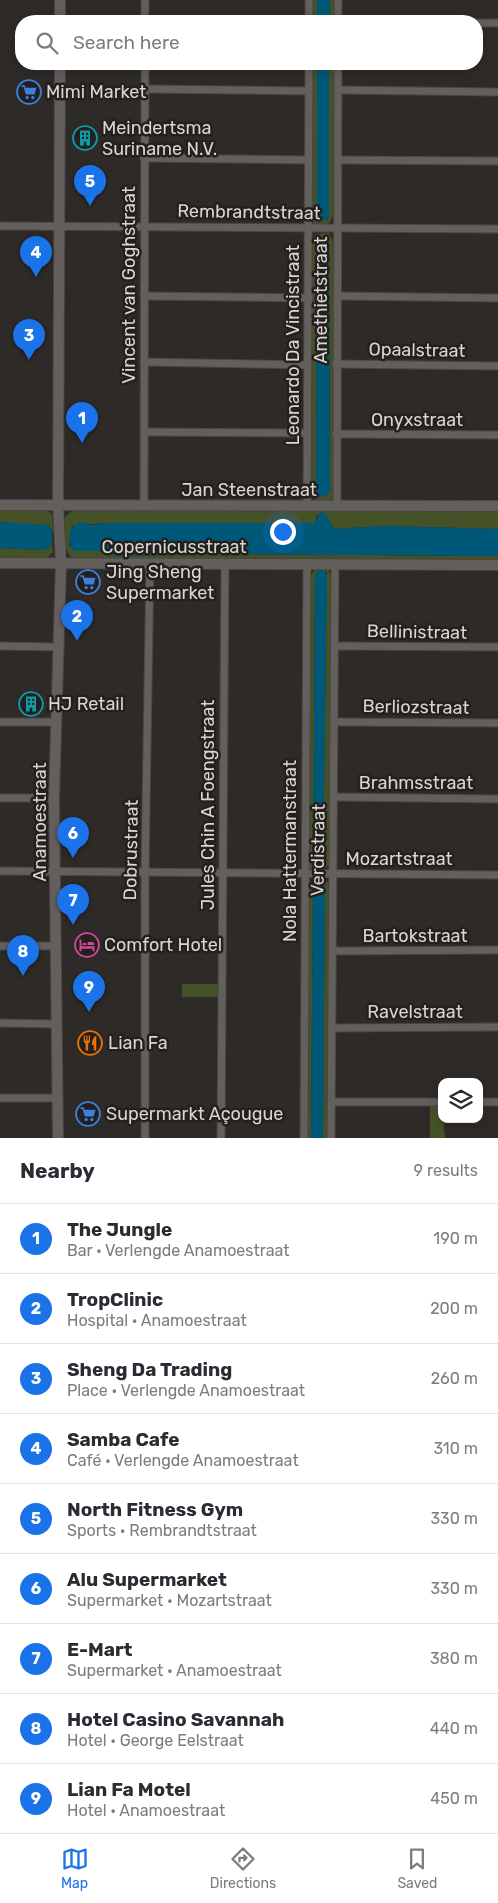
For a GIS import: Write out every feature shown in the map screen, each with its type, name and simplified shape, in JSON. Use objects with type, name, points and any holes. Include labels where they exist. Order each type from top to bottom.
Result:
[{"type":"street","points":[[60,0],[60,15]]},
{"type":"street","points":[[145,0],[145,15]]},
{"type":"street","points":[[308,15],[309,0]]},
{"type":"street","points":[[338,0],[338,15]]},
{"type":"street","points":[[483,23],[498,23]]},
{"type":"street","name":"Anamoestraat","points":[[58,1138],[54,798],[61,563],[58,506],[60,70]]},
{"type":"street","name":"Vincent van Goghstraat","points":[[144,506],[143,226],[145,70]]},
{"type":"street","name":"Leonardo Da Vincistraat","points":[[307,506],[309,70]]},
{"type":"street","name":"Amethietstraat","points":[[337,506],[338,70]]},
{"type":"street","points":[[145,89],[309,91]]},
{"type":"street","points":[[338,90],[498,92]]},
{"type":"street","points":[[144,158],[309,160]]},
{"type":"street","points":[[338,160],[498,161]]},
{"type":"street","name":"Rembrandtstraat","points":[[0,226],[498,229]]},
{"type":"street","points":[[144,296],[309,298]]},
{"type":"street","points":[[337,296],[498,298]]},
{"type":"street","points":[[144,362],[308,365]]},
{"type":"street","name":"Opaalstraat","points":[[336,364],[498,366]]},
{"type":"street","points":[[144,432],[307,433]]},
{"type":"street","name":"Onyxstraat","points":[[336,434],[498,435]]},
{"type":"street","name":"Jan Steenstraat","points":[[0,505],[498,506]]},
{"type":"street","name":"Copernicusstraat","points":[[0,563],[498,565]]},
{"type":"street","name":"Dobrustraat","points":[[145,1138],[145,872],[150,563]]},
{"type":"street","name":"Jules Chin A Foengstraat","points":[[222,1138],[225,563]]},
{"type":"street","name":"Verdistraat","points":[[331,1138],[335,563]]},
{"type":"street","name":"Nola Hattermanstraat","points":[[304,1138],[307,564]]},
{"type":"street","points":[[0,646],[58,647]]},
{"type":"street","name":"Bellinistraat","points":[[335,646],[498,647]]},
{"type":"street","points":[[0,722],[57,722]]},
{"type":"street","name":"Berliozstraat","points":[[335,722],[498,723]]},
{"type":"street","name":"Brahmsstraat","points":[[334,797],[498,798]]},
{"type":"street","points":[[0,798],[54,798]]},
{"type":"street","name":"Mozartstraat","points":[[0,871],[304,875],[498,875]]},
{"type":"street","points":[[0,946],[56,946]]},
{"type":"street","name":"Bartokstraat","points":[[333,951],[498,950]]},
{"type":"street","points":[[0,1023],[58,1024]]},
{"type":"street","name":"Ravelstraat","points":[[332,1028],[498,1027]]},
{"type":"street","points":[[0,1098],[57,1098]]},
{"type":"street","points":[[332,1102],[438,1102]]},
{"type":"street","points":[[483,1102],[498,1102]]},
{"type":"green space","points":[[313,0],[317,0],[317,15],[313,15]]},
{"type":"green space","points":[[330,0],[335,0],[334,15],[329,15]]},
{"type":"green space","points":[[313,70],[317,70],[317,214],[327,220],[329,217],[329,70],[334,70],[333,216],[328,225],[315,225],[312,220]]},
{"type":"green space","points":[[329,233],[333,241],[334,493],[331,502],[318,502],[310,493],[312,240],[316,234]],"holes":[[[329,241],[330,491],[320,496],[316,493],[317,242]]]},
{"type":"green space","points":[[0,509],[47,510],[52,514],[53,530],[52,532],[51,528],[0,522]]},
{"type":"green space","points":[[78,509],[498,511],[498,529],[385,526],[334,529],[325,513],[317,515],[315,523],[105,523],[72,526],[69,545],[74,551],[110,551],[113,556],[217,554],[498,556],[498,561],[72,558],[67,551],[64,523],[69,513]]},
{"type":"green space","points":[[52,545],[53,552],[47,558],[0,558],[0,548],[43,550]]},
{"type":"green space","points":[[315,568],[328,569],[332,580],[330,864],[322,872],[313,871],[308,866],[310,577]],"holes":[[[319,569],[327,572],[323,863],[320,867],[313,863],[315,577]]]},
{"type":"green space","points":[[313,879],[325,879],[329,884],[328,1138],[323,1138],[325,886],[322,881],[317,881],[313,886],[311,1138],[307,1138],[308,892]]},
{"type":"green space","points":[[182,984],[218,984],[218,997],[182,997]]},
{"type":"green space","points":[[430,1106],[438,1106],[438,1123],[444,1123],[445,1138],[430,1138]]},
{"type":"water","points":[[317,0],[330,0],[329,15],[317,15]]},
{"type":"water","points":[[317,70],[329,70],[329,217],[327,220],[319,220],[317,214]]},
{"type":"water","points":[[320,238],[326,238],[329,241],[330,492],[325,496],[320,496],[316,493],[317,242]]},
{"type":"water","points":[[320,512],[325,513],[334,529],[385,526],[498,529],[498,556],[217,554],[113,556],[110,551],[73,551],[69,538],[73,527],[81,522],[92,525],[105,523],[315,523]]},
{"type":"water","points":[[0,522],[49,525],[52,532],[52,545],[43,550],[0,548]]},
{"type":"water","points":[[319,569],[324,569],[327,576],[323,863],[320,867],[315,867],[313,863],[315,577]]},
{"type":"water","points":[[317,881],[322,881],[325,886],[323,1138],[311,1138],[313,885]]},
{"type":"place","name":"Mimi Market","points":[[29,92]]},
{"type":"place","name":"Meindertsma Suriname N.V.","points":[[85,138]]},
{"type":"place","name":"North Fitness Gym","points":[[90,206]]},
{"type":"place","name":"Samba Cafe","points":[[36,277]]},
{"type":"place","name":"Sheng Da Trading","points":[[29,360]]},
{"type":"place","name":"The Jungle","points":[[82,443]]},
{"type":"place","name":"Jing Sheng Supermarket","points":[[88,582]]},
{"type":"place","name":"TropClinic","points":[[77,641]]},
{"type":"place","name":"HJ Retail","points":[[31,704]]},
{"type":"place","name":"Alu Supermarket","points":[[73,858]]},
{"type":"place","name":"E-Mart","points":[[73,925]]},
{"type":"place","name":"Comfort Hotel","points":[[87,945]]},
{"type":"place","name":"Hotel Casino Savannah","points":[[23,976]]},
{"type":"place","name":"Lian Fa Motel","points":[[89,1012]]},
{"type":"place","name":"Lian Fa","points":[[90,1043]]},
{"type":"place","name":"Supermarkt Açougue","points":[[88,1114]]}]
